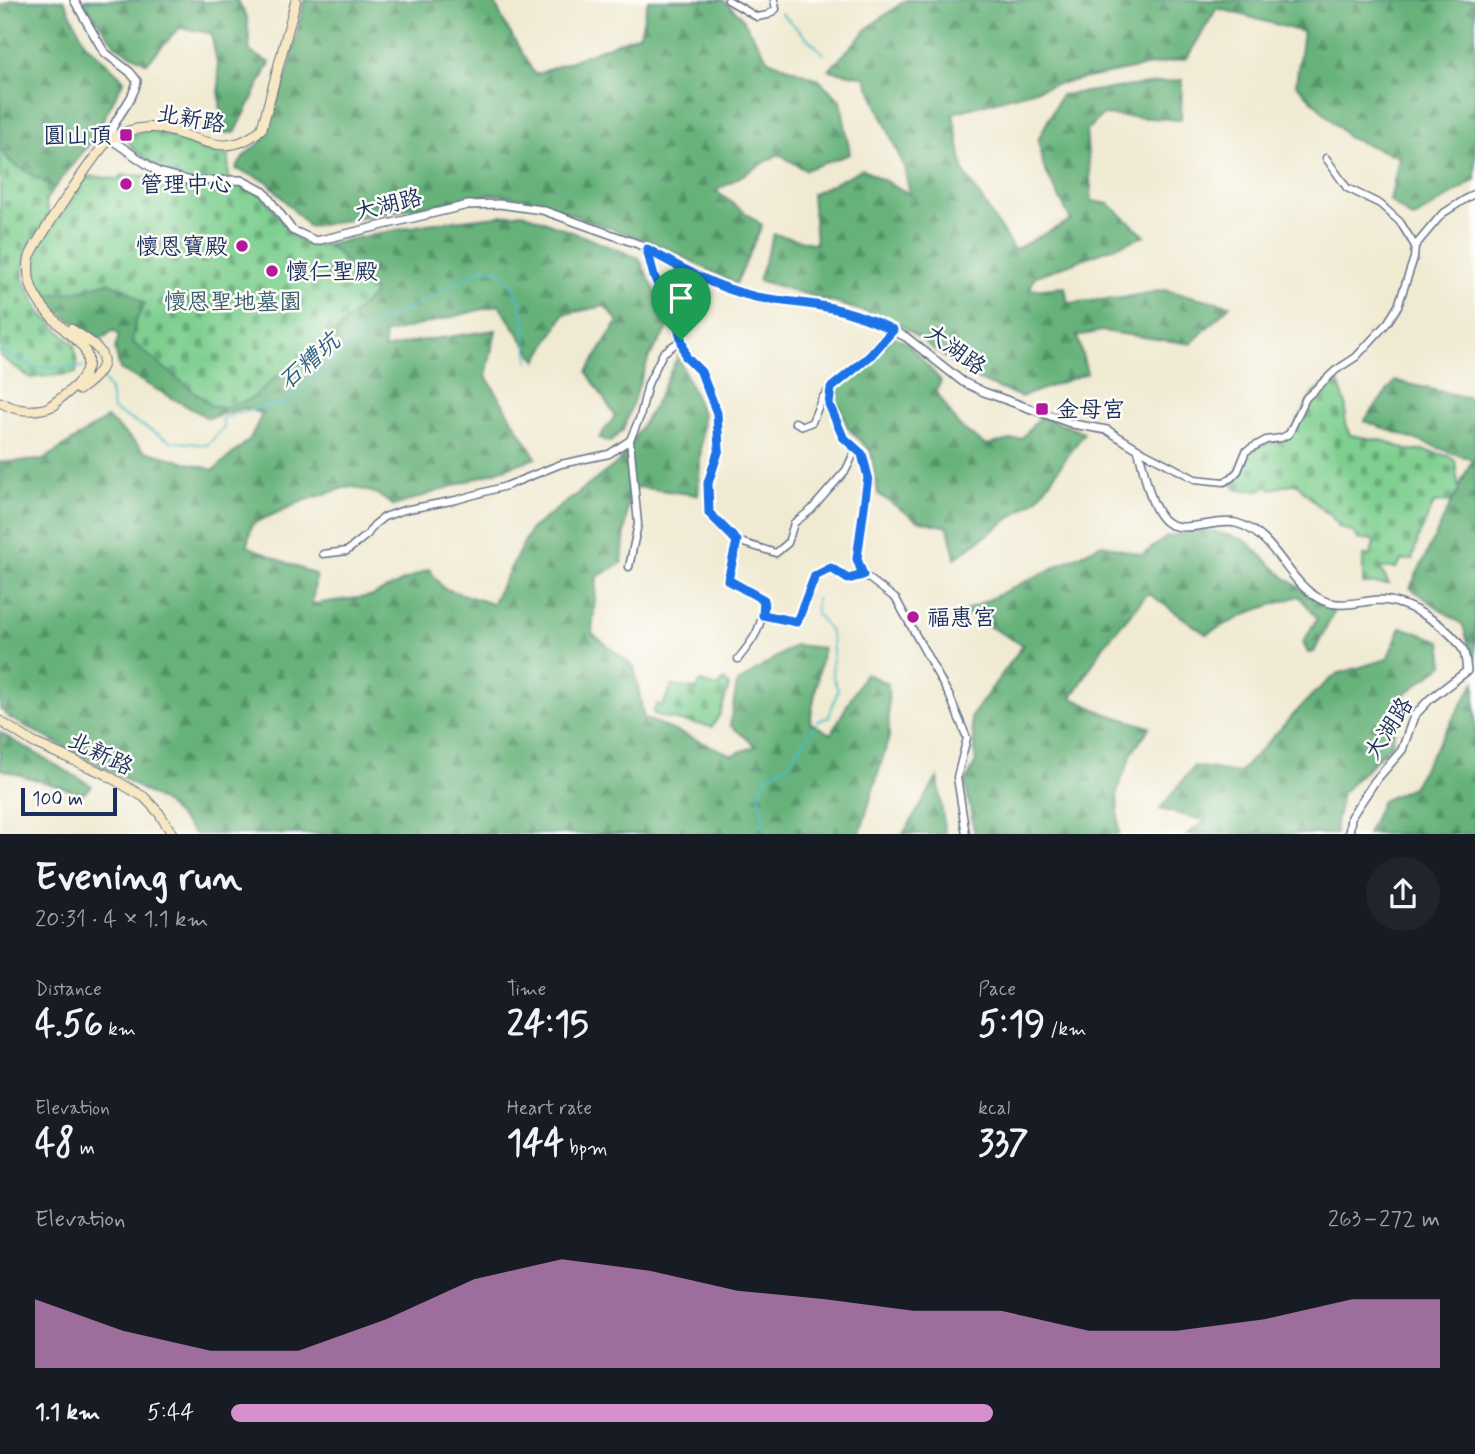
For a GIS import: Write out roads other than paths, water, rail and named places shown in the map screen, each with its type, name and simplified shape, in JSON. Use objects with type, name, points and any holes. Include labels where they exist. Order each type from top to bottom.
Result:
[{"type":"main road","name":"北新路","points":[[109,138],[143,128],[160,128],[214,145],[234,145],[253,136],[262,128],[296,0]]},
{"type":"main road","points":[[49,407],[81,382],[89,364],[83,347],[39,301],[30,283],[29,259],[109,138]]},
{"type":"main road","points":[[0,402],[18,409],[35,411],[65,400],[99,375],[104,366],[102,355],[96,347],[57,321]]},
{"type":"main road","name":"北新路","points":[[0,721],[34,743],[105,774],[144,797],[159,813],[172,834]]},
{"type":"street","points":[[74,0],[104,52],[130,72],[137,81],[135,95],[113,124],[109,138]]},
{"type":"street","points":[[728,0],[757,17],[768,15],[776,9],[774,0]]},
{"type":"street","name":"大湖路","points":[[109,138],[158,172],[191,181],[241,180],[264,192],[292,230],[316,241],[468,205],[499,204],[542,210],[638,244],[684,270],[725,288],[757,297],[823,306],[854,314],[906,337],[963,382],[984,392],[1073,424],[1107,430],[1138,450],[1153,498],[1164,520],[1172,525],[1190,527],[1220,522],[1235,523],[1250,529],[1264,538],[1305,588],[1321,600],[1338,604],[1380,600],[1406,607],[1441,624],[1465,652],[1467,671],[1430,699],[1414,716],[1402,750],[1376,780],[1351,817],[1349,834]]},
{"type":"street","points":[[1326,158],[1348,188],[1380,204],[1400,222],[1415,246]]},
{"type":"street","points":[[1138,450],[1195,479],[1224,482],[1231,478],[1238,471],[1246,451],[1266,440],[1281,438],[1289,433],[1306,398],[1336,370],[1356,357],[1388,322],[1398,306],[1414,258],[1415,246],[1442,214],[1475,193]]},
{"type":"street","points":[[647,249],[654,276],[677,323],[686,357],[701,372],[717,413],[719,449],[708,483],[709,513],[737,541],[776,553],[788,543],[794,523],[811,510],[846,470],[856,449]]},
{"type":"street","points":[[795,422],[803,426],[812,422],[822,398],[870,356],[893,330]]},
{"type":"street","points":[[629,566],[638,524],[630,440],[640,417],[648,384],[663,354],[681,340]]},
{"type":"street","points":[[831,388],[829,404],[843,437],[862,454],[868,477],[857,559],[863,575],[895,599],[950,697],[967,738],[957,777],[966,834]]},
{"type":"street","points":[[323,554],[347,551],[384,517],[506,486],[561,464],[608,454],[630,440]]},
{"type":"street","points":[[737,541],[728,580],[764,600],[758,634],[738,659]]},
{"type":"street","points":[[763,615],[797,622],[815,576],[831,568],[848,579],[863,575]]},
{"type":"waterway","points":[[764,0],[773,6]]},
{"type":"waterway","points":[[781,13],[824,54]]},
{"type":"waterway","name":"石糟坑","points":[[100,374],[110,391],[113,410],[171,441],[207,445],[224,428],[222,418],[261,407],[286,404],[348,346],[376,324],[422,303],[483,268],[497,271],[507,278],[515,289],[524,318],[529,361]]},
{"type":"waterway","name":"石糟坑","points":[[0,350],[35,368],[83,367]]},
{"type":"waterway","points":[[751,834],[764,821],[759,793],[769,774],[788,765],[818,721],[829,717],[838,689],[832,670],[831,634],[816,614],[816,599]]},
{"type":"place","name":"圓山頂","points":[[126,135]]},
{"type":"place","name":"管理中心","points":[[126,184]]},
{"type":"place","name":"懷恩寶殿","points":[[242,246]]},
{"type":"place","name":"懷仁聖殿","points":[[272,271]]},
{"type":"place","name":"金母宮","points":[[1042,409]]},
{"type":"place","name":"福惠宮","points":[[913,617]]},
{"type":"park label","name":"懷恩聖地墓園","points":[[233,301]]}]
